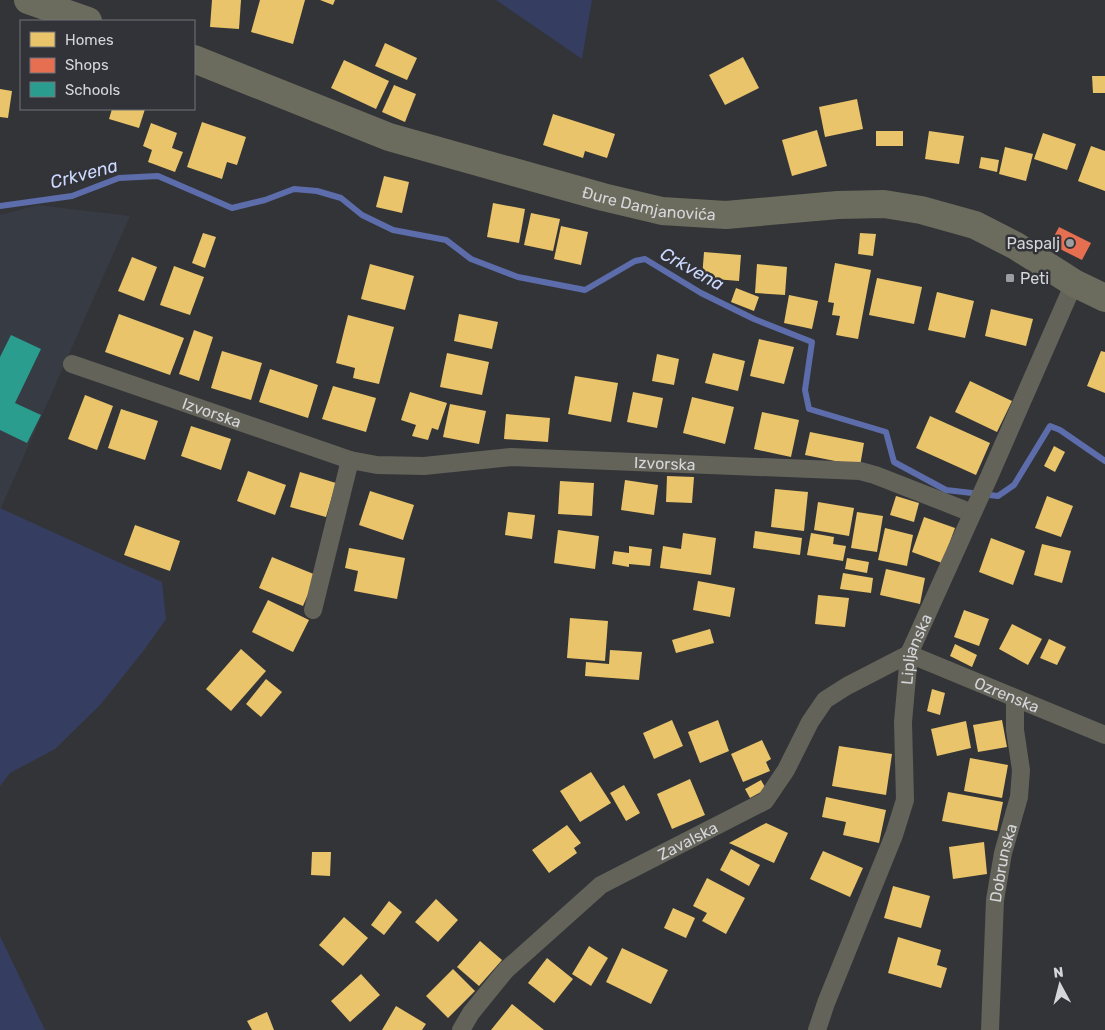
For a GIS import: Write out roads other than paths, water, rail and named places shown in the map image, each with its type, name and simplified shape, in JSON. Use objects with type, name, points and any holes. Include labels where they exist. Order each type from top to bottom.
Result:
[{"type":"main road","points":[[28,0],[85,20]]},
{"type":"main road","name":"Đure Damjanovića","points":[[195,59],[389,137],[603,197],[662,211],[726,215],[838,205],[884,204],[920,210],[975,225],[1016,246],[1074,283],[1105,298]]},
{"type":"street","name":"Lipljanska","points":[[817,1030],[826,1003],[894,835],[905,800],[903,722],[909,654],[1074,283]]},
{"type":"street","name":"Izvorska","points":[[72,364],[350,460],[378,465],[424,466],[511,457],[860,471],[974,509]]},
{"type":"street","points":[[313,610],[350,460]]},
{"type":"street","name":"Ozrenska","points":[[909,654],[1105,735]]},
{"type":"street","name":"Zavalska","points":[[461,1030],[471,1013],[506,970],[601,885],[765,801],[786,770],[810,722],[826,700],[847,686],[909,654]]},
{"type":"street","name":"Dobrunska","points":[[990,1030],[996,900],[1003,853],[1019,797],[1021,770],[1015,730],[1015,698]]},
{"type":"waterway","name":"Crkvena","points":[[0,206],[72,196],[119,178],[158,176],[232,208],[265,200],[294,189],[317,191],[341,198],[362,215],[393,230],[446,240],[471,259],[518,277],[585,290],[635,261],[645,259],[701,293],[754,319],[812,342],[805,390],[809,409],[886,432],[894,462],[946,490],[998,496],[1014,485],[1050,426],[1060,430],[1105,461]]},
{"type":"place","name":"Paspalj","points":[[1070,243]]},
{"type":"place","name":"Peti","points":[[1010,278]]}]
